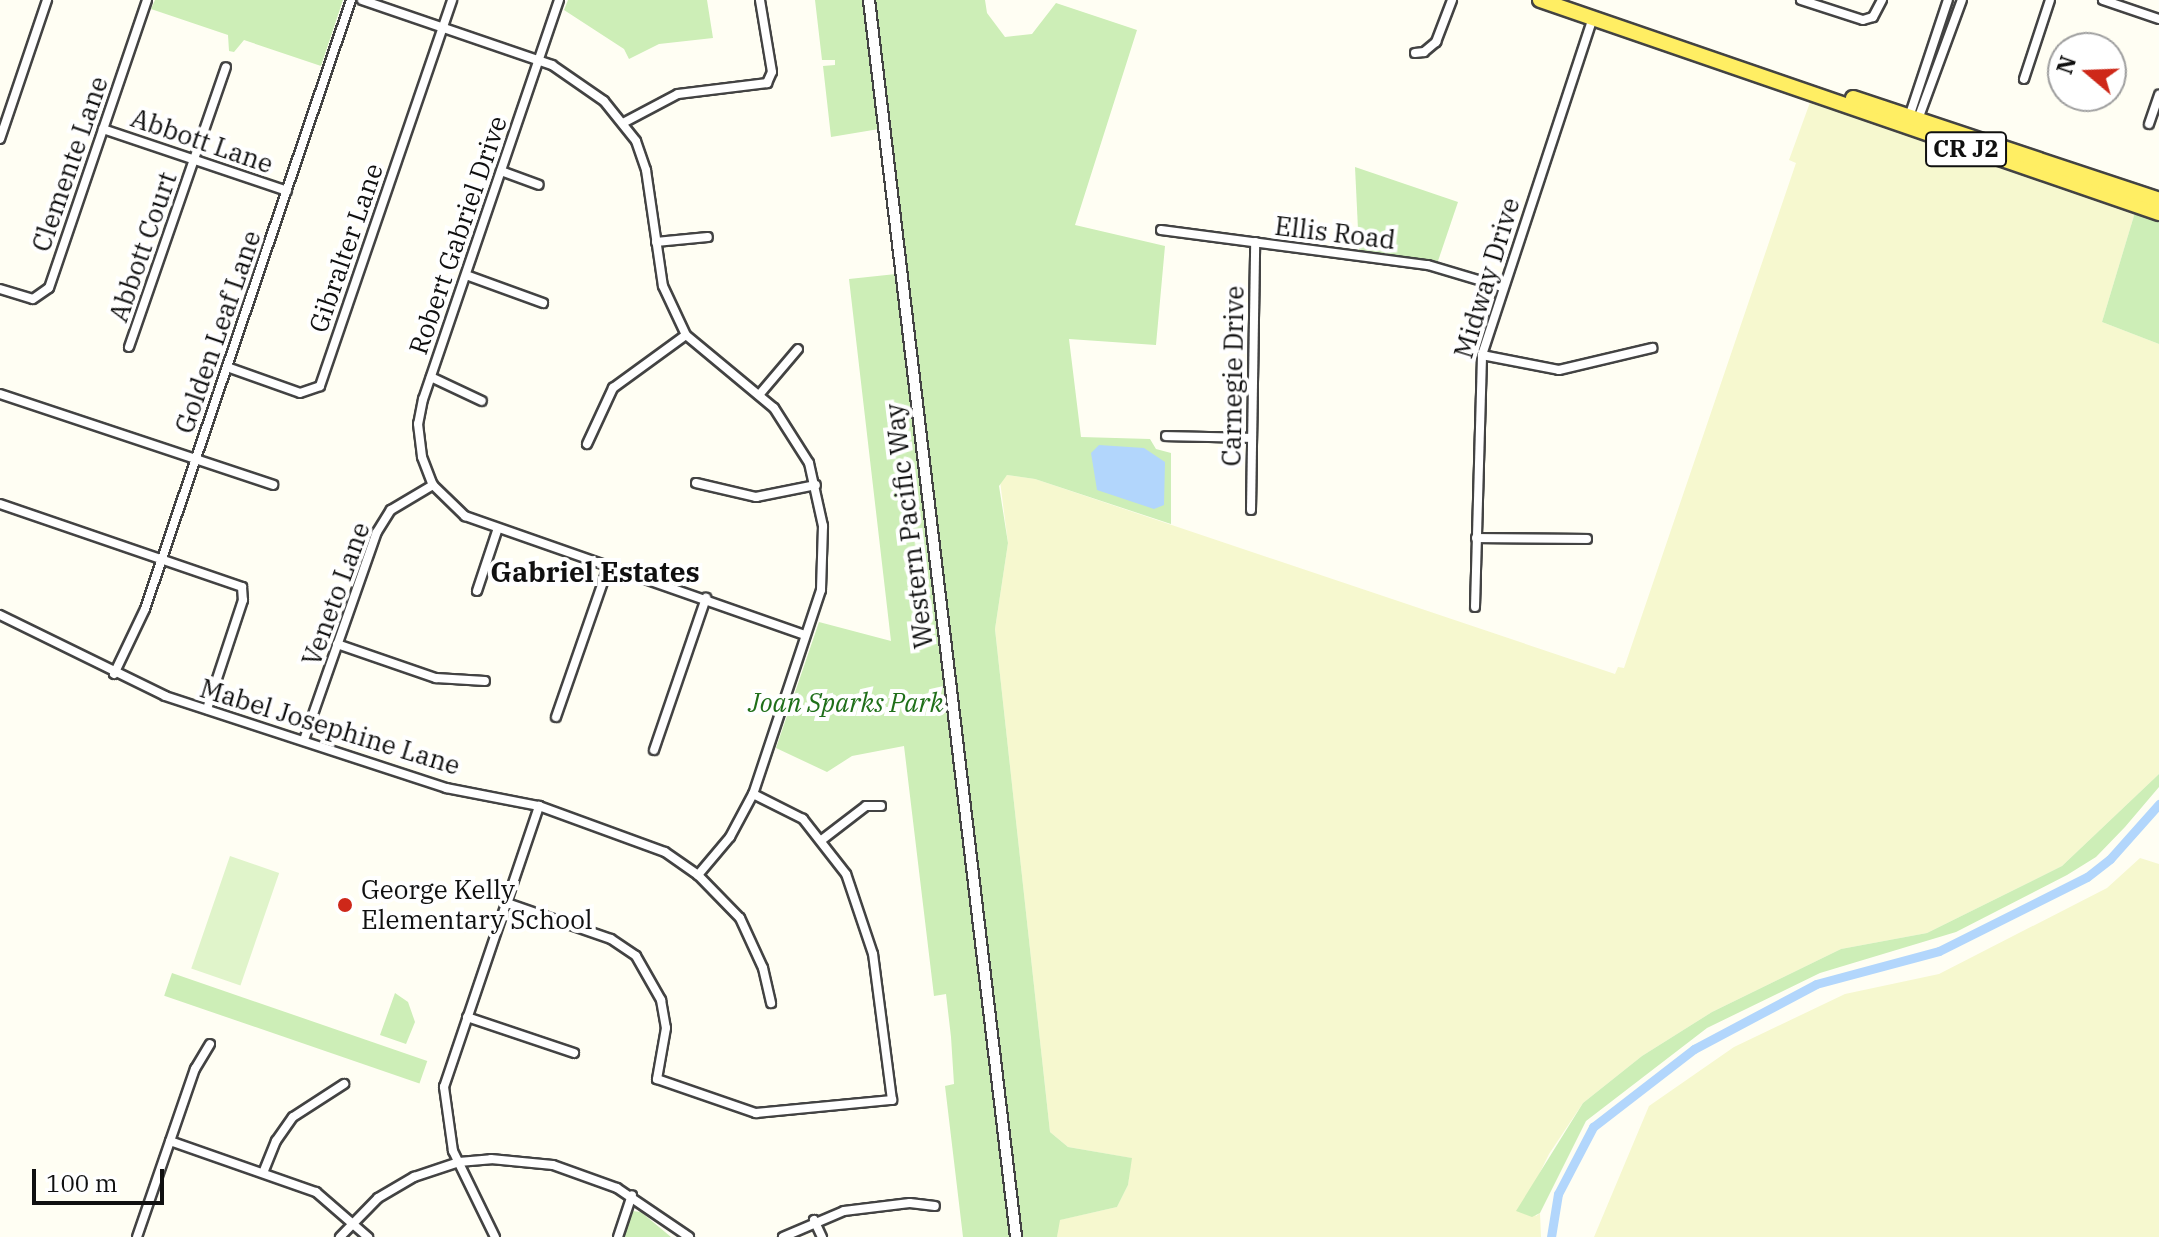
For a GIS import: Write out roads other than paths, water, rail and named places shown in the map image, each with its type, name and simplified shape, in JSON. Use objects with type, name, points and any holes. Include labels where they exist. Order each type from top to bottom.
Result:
[{"type":"main road","points":[[1540,0],[1775,79],[1811,84],[2159,200]]},
{"type":"main road","name":"CR J2","points":[[1914,120],[2084,189],[2159,211]]},
{"type":"street","points":[[0,139],[47,0]]},
{"type":"street","name":"Clemente Lane","points":[[0,289],[33,299],[45,294],[147,0]]},
{"type":"street","name":"Golden Leaf Lane","points":[[114,674],[139,625],[351,0]]},
{"type":"street","points":[[362,0],[539,61],[581,82],[623,123],[646,170],[663,286],[686,335],[759,395],[796,437],[816,485],[823,557],[821,590],[753,794],[730,837],[698,875]]},
{"type":"street","points":[[442,28],[452,0]]},
{"type":"street","name":"Robert Gabriel Drive","points":[[433,485],[422,457],[418,424],[431,377],[559,0]]},
{"type":"street","points":[[623,123],[678,94],[767,83],[772,72],[760,0]]},
{"type":"street","name":"Western Pacific Way","points":[[869,0],[1016,1237]]},
{"type":"street","points":[[1415,53],[1424,52],[1436,42],[1452,0]]},
{"type":"street","points":[[1801,0],[1869,19],[1882,0]]},
{"type":"street","points":[[1914,120],[1948,0]]},
{"type":"street","points":[[1914,120],[1962,0]]},
{"type":"street","points":[[2024,79],[2050,0]]},
{"type":"street","points":[[2103,0],[2159,19]]},
{"type":"street","name":"Midway Drive","points":[[1475,607],[1482,355],[1593,18]]},
{"type":"street","name":"Gibralter Lane","points":[[227,367],[300,393],[320,386],[442,28]]},
{"type":"street","name":"Abbott Court","points":[[129,347],[226,67]]},
{"type":"street","points":[[2149,124],[2159,95]]},
{"type":"street","name":"Abbott Lane","points":[[103,129],[287,191]]},
{"type":"street","points":[[501,171],[539,185]]},
{"type":"street","name":"Ellis Road","points":[[1161,230],[1428,265],[1502,287]]},
{"type":"street","points":[[656,242],[708,237]]},
{"type":"street","name":"Carnegie Drive","points":[[1251,510],[1255,242]]},
{"type":"street","points":[[466,275],[543,303]]},
{"type":"street","points":[[587,444],[613,388],[686,335]]},
{"type":"street","points":[[1482,355],[1559,370],[1652,348]]},
{"type":"street","points":[[759,395],[798,349]]},
{"type":"street","points":[[431,377],[482,401]]},
{"type":"street","points":[[0,394],[273,485]]},
{"type":"street","points":[[1166,436],[1252,438]]},
{"type":"street","points":[[696,483],[756,497],[816,485]]},
{"type":"street","points":[[433,485],[465,516],[497,531],[609,565],[805,635]]},
{"type":"street","name":"Veneto Lane","points":[[304,740],[381,523],[399,505],[433,485]]},
{"type":"street","points":[[0,504],[238,583],[244,591],[207,709]]},
{"type":"street","points":[[477,591],[497,531]]},
{"type":"street","points":[[1476,538],[1587,539]]},
{"type":"street","points":[[556,717],[609,565]]},
{"type":"street","points":[[654,750],[706,598]]},
{"type":"street","name":"Mabel Josephine Lane","points":[[0,615],[114,674],[207,709],[446,788],[539,806],[642,842],[698,875],[740,918],[763,968],[771,1003]]},
{"type":"street","points":[[337,644],[436,678],[485,681]]},
{"type":"street","points":[[507,903],[611,939],[636,956],[661,1000],[666,1028],[657,1079],[756,1113],[892,1100],[864,919],[846,874],[823,839],[803,819],[753,794]]},
{"type":"street","points":[[495,1237],[459,1162],[444,1093],[539,806]]},
{"type":"street","points":[[823,839],[866,806],[881,806]]},
{"type":"street","points":[[467,1017],[574,1053]]},
{"type":"street","points":[[137,1237],[170,1141],[210,1044]]},
{"type":"street","points":[[263,1173],[276,1141],[293,1117],[344,1084]]},
{"type":"street","points":[[170,1141],[316,1192],[354,1221],[368,1237]]},
{"type":"street","points":[[340,1237],[354,1221],[396,1187],[459,1162],[524,1160],[587,1176],[632,1195],[689,1237]]},
{"type":"street","points":[[618,1237],[632,1195]]},
{"type":"street","points":[[783,1237],[814,1220],[854,1209],[935,1206]]},
{"type":"street","points":[[814,1220],[822,1237]]},
{"type":"water","points":[[1099,445],[1144,448],[1165,462],[1164,505],[1154,509],[1097,490],[1091,453]]},
{"type":"waterway","points":[[1551,1237],[1558,1194],[1593,1127],[1694,1049],[1816,984],[1939,951],[2087,877],[2110,859],[2159,804]]},
{"type":"place","name":"George Kelly Elementary School","points":[[345,905]]},
{"type":"district","name":"Gabriel Estates","points":[[595,572]]},
{"type":"park label","name":"Joan Sparks Park","points":[[846,703]]}]
